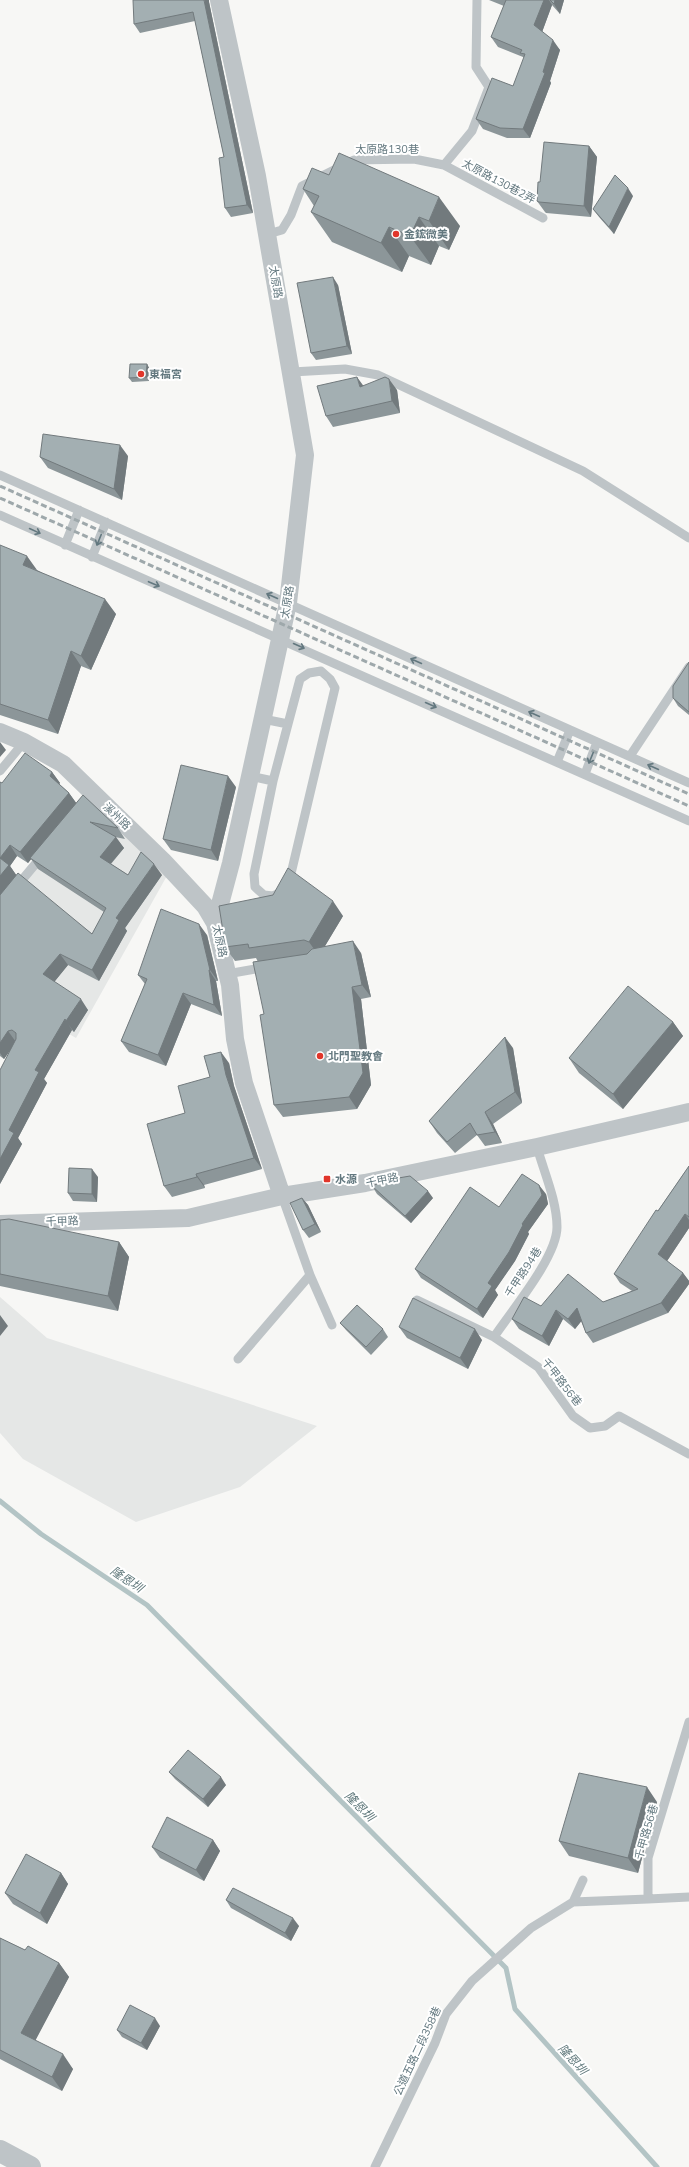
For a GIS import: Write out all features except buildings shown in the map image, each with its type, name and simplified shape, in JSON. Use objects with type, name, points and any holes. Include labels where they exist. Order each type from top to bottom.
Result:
[{"type":"street","name":"太原路","points":[[219,0],[268,234],[305,456],[288,603],[250,776],[215,923],[227,974],[244,1083],[282,1196]]},
{"type":"street","name":"溪州路","points":[[0,732],[24,742],[63,764],[91,796],[163,861],[205,906],[215,923]]},
{"type":"street","name":"千甲路","points":[[0,1224],[188,1218],[282,1196],[365,1183],[537,1147],[689,1112]]},
{"type":"street","points":[[0,2151],[30,2167]]},
{"type":"lane","points":[[444,165],[472,131],[489,87],[476,67],[477,0]]},
{"type":"lane","name":"太原路130巷","points":[[268,234],[282,230],[302,186],[354,160],[414,159],[444,165]]},
{"type":"lane","name":"太原路130巷2弄","points":[[444,165],[543,218]]},
{"type":"lane","points":[[292,372],[345,369],[378,375],[583,471],[689,538]]},
{"type":"lane","points":[[0,475],[689,783]]},
{"type":"lane","points":[[65,545],[79,510]]},
{"type":"lane","points":[[0,515],[92,557],[281,638],[689,821]]},
{"type":"lane","points":[[92,557],[106,522]]},
{"type":"lane","points":[[630,756],[689,667]]},
{"type":"lane","points":[[321,671],[330,679],[335,688],[291,880],[283,891],[273,896],[264,895],[255,887],[254,874],[273,781],[300,680],[309,673],[321,671]]},
{"type":"lane","points":[[263,719],[288,724]]},
{"type":"lane","points":[[557,762],[570,730]]},
{"type":"lane","points":[[0,771],[24,742]]},
{"type":"lane","points":[[585,774],[597,742]]},
{"type":"lane","points":[[250,776],[273,781]]},
{"type":"lane","points":[[10,894],[49,847]]},
{"type":"lane","points":[[227,974],[278,966]]},
{"type":"lane","name":"千甲路94巷","points":[[494,1336],[550,1255],[556,1240],[556,1211],[537,1147]]},
{"type":"lane","points":[[282,1196],[310,1275],[332,1325]]},
{"type":"lane","points":[[238,1359],[310,1275]]},
{"type":"lane","name":"千甲路56巷","points":[[417,1300],[494,1336],[538,1367],[573,1416],[590,1428],[605,1426],[619,1416],[689,1454]]},
{"type":"lane","name":"千甲路56巷","points":[[648,1899],[648,1858],[689,1722]]},
{"type":"lane","points":[[583,1880],[572,1902],[689,1897]]},
{"type":"lane","name":"公道五路二段358巷","points":[[378,2166],[446,2014],[472,1981],[531,1928],[572,1902]]},
{"type":"shaded area","points":[[89,801],[168,874],[76,1038],[0,993],[0,912]]},
{"type":"shaded area","points":[[0,1297],[47,1338],[317,1426],[240,1487],[136,1522],[23,1459],[0,1433]]},
{"type":"waterway","name":"隆恩圳","points":[[0,1501],[41,1534],[147,1605],[506,1968],[515,2009],[657,2167]]},
{"type":"railway","points":[[0,486],[689,794]]},
{"type":"railway","points":[[0,498],[689,806]]},
{"type":"place","name":"金鋐微美","points":[[396,234]]},
{"type":"place","name":"東福宮","points":[[141,374]]},
{"type":"place","name":"北門聖教會","points":[[320,1056]]},
{"type":"place","name":"水源","points":[[327,1179]]}]
